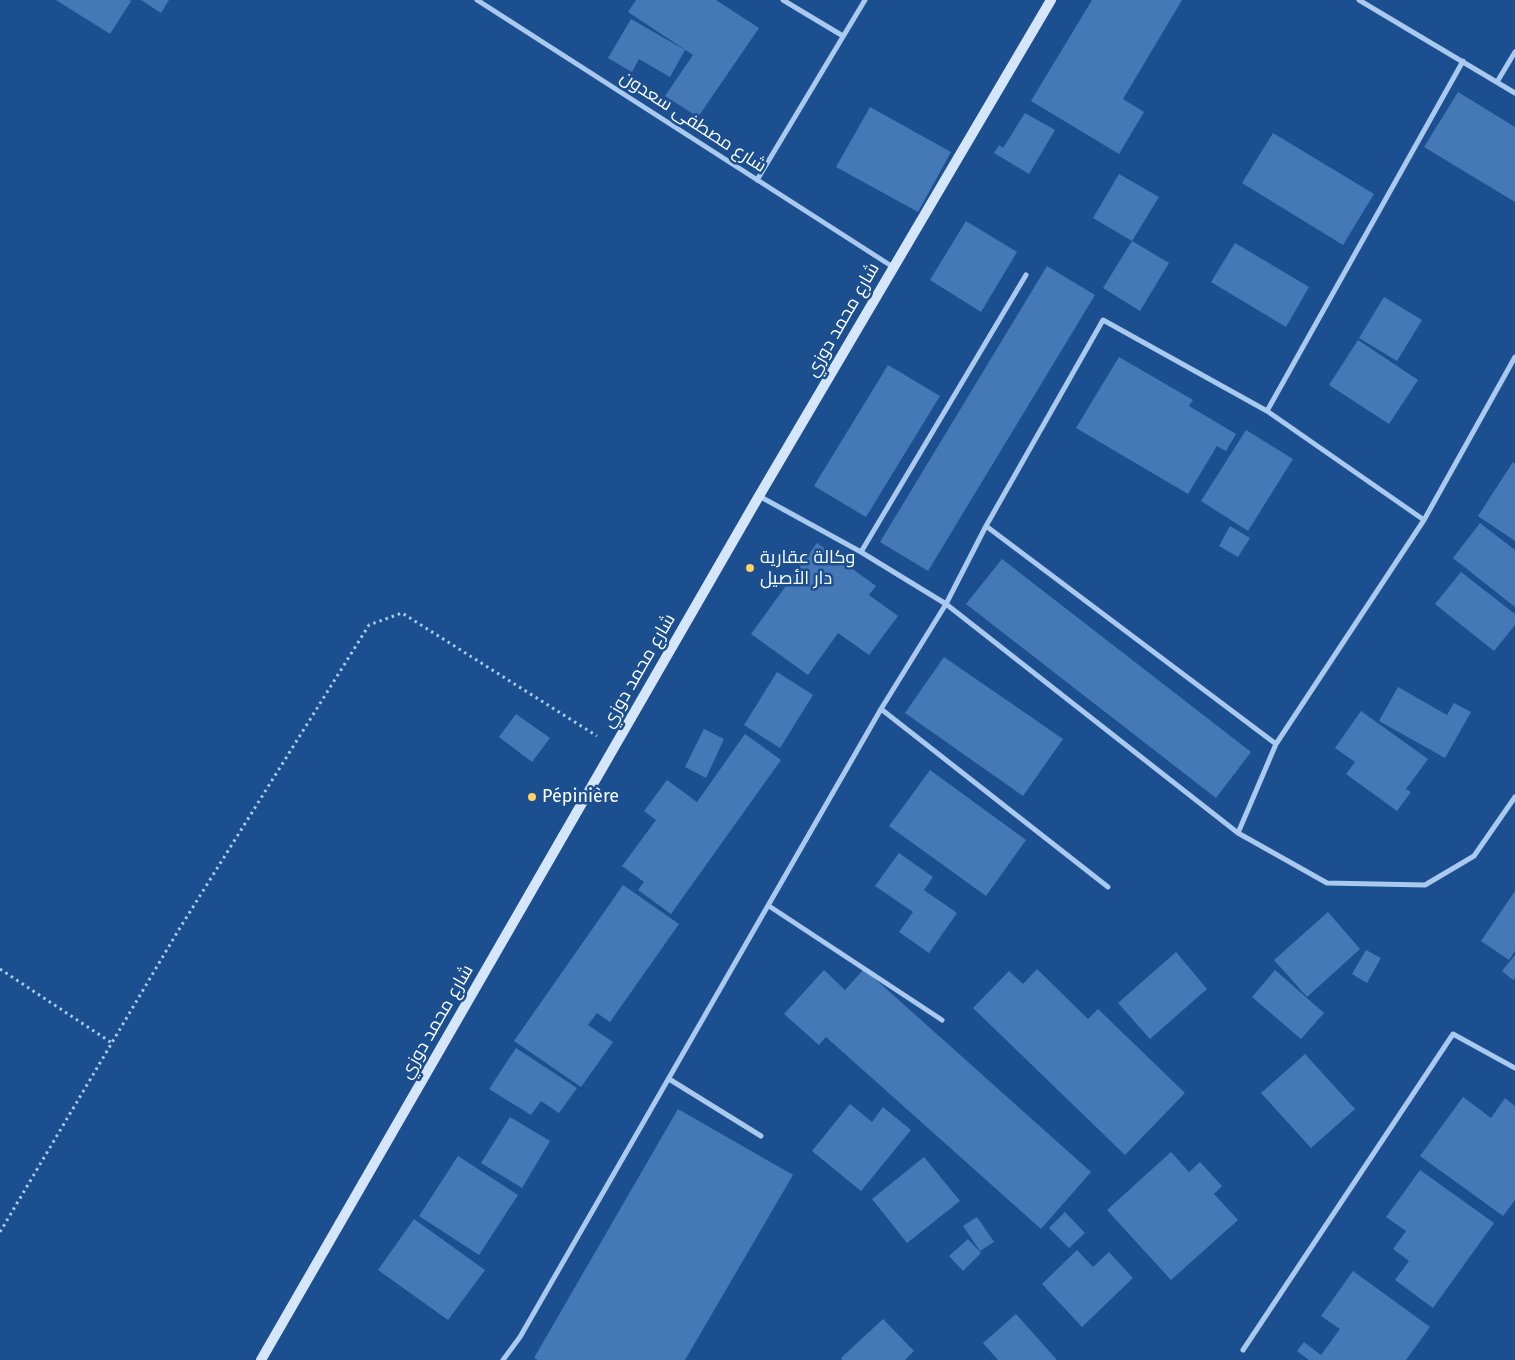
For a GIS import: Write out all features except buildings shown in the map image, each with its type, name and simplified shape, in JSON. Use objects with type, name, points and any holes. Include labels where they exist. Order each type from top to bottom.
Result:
[{"type":"street","name":"شارع مصطفى سعدون","points":[[477,0],[893,267]]},
{"type":"street","points":[[783,0],[843,36]]},
{"type":"street","points":[[757,180],[865,0]]},
{"type":"street","name":"شارع محمد دوزي","points":[[260,1360],[759,496],[1051,0]]},
{"type":"street","points":[[1359,0],[1515,93]]},
{"type":"street","points":[[1497,82],[1515,52]]},
{"type":"street","points":[[1267,411],[1463,61]]},
{"type":"street","points":[[861,552],[1026,275]]},
{"type":"street","points":[[503,1360],[520,1338],[881,709],[946,604],[986,526],[1103,320],[1267,411],[1424,520]]},
{"type":"street","points":[[1238,833],[1276,744],[1424,520],[1515,357]]},
{"type":"street","points":[[759,496],[861,552],[946,604],[1238,833],[1327,883],[1425,885],[1474,856],[1515,797]]},
{"type":"street","points":[[986,526],[1276,744]]},
{"type":"street","points":[[881,709],[1108,887]]},
{"type":"street","points":[[769,906],[942,1020]]},
{"type":"street","points":[[1243,1350],[1453,1034],[1515,1068]]},
{"type":"street","points":[[669,1079],[761,1136]]},
{"type":"path","points":[[0,1232],[178,930],[369,625],[402,613],[614,747]]},
{"type":"path","points":[[0,969],[112,1043]]},
{"type":"place","name":"وكالة عقارية دار الأصيل","points":[[750,568]]},
{"type":"place","name":"Pépinière","points":[[532,797]]}]
